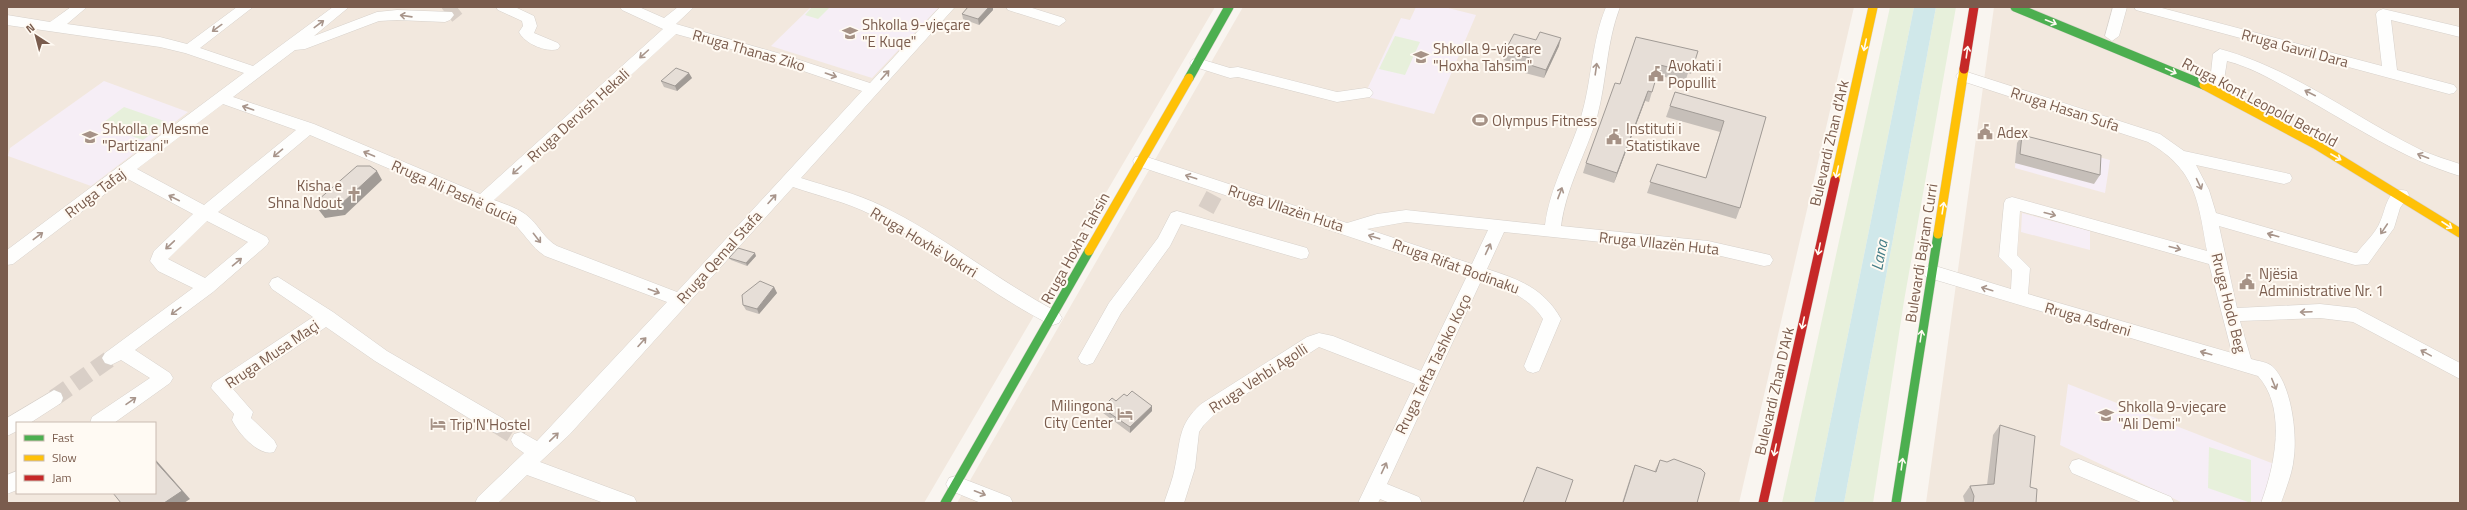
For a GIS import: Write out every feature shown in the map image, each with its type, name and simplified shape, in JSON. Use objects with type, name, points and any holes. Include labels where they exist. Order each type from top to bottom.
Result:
[{"type":"main road","name":"Rruga Hoxha Tahsin","points":[[945,503],[1053,318],[1229,7]]},
{"type":"main road","name":"Bulevardi Zhan d'Ark","points":[[1811,285],[1873,7]]},
{"type":"main road","name":"Bulevardi Bajram Curri","points":[[1896,503],[1974,7]]},
{"type":"main road","name":"Rruga Kont Leopold Bertold","points":[[2015,7],[2158,65],[2224,95],[2404,189],[2460,233]]},
{"type":"main road","name":"Rruga Kont Leopold Bertold","points":[[2038,7],[2112,36],[2218,82],[2340,148]]},
{"type":"main road","name":"Bulevardi Zhan D'Ark","points":[[1763,503],[1811,285]]},
{"type":"street","points":[[54,26],[80,7]]},
{"type":"street","points":[[188,49],[246,7]]},
{"type":"street","name":"Rruga Tafaj","points":[[7,260],[342,7]]},
{"type":"street","points":[[503,7],[529,19],[530,26],[526,32],[528,36],[554,46]]},
{"type":"street","name":"Rruga Thanas Ziko","points":[[627,7],[669,27],[776,57],[872,89]]},
{"type":"street","name":"Rruga Dervish Hekali","points":[[483,201],[669,27],[687,7]]},
{"type":"street","name":"Rruga Qemal Stafa","points":[[485,503],[563,428],[948,7]]},
{"type":"street","points":[[1013,7],[1059,21]]},
{"type":"street","points":[[1552,231],[1558,197],[1589,116],[1596,67],[1604,27],[1613,7]]},
{"type":"street","points":[[2112,36],[2120,7]]},
{"type":"street","name":"Rruga Gavril Dara","points":[[2141,7],[2449,89]]},
{"type":"street","points":[[2390,74],[2383,14],[2460,32]]},
{"type":"street","points":[[279,54],[377,17],[397,15],[412,17],[445,17],[447,15]]},
{"type":"street","points":[[7,20],[136,38],[188,49],[255,72]]},
{"type":"street","points":[[2218,82],[2220,54],[2245,61],[2321,98],[2418,155],[2460,170]]},
{"type":"street","points":[[1197,63],[1230,73],[1238,72],[1337,97],[1365,94]]},
{"type":"street","name":"Rruga Hasan Sufa","points":[[1964,76],[2166,144]]},
{"type":"street","name":"Rruga Ali Pashë Gucia","points":[[221,98],[308,128],[483,201],[516,216],[525,223],[543,246],[550,251],[680,300]]},
{"type":"street","points":[[207,287],[164,266],[159,261],[164,251],[308,128]]},
{"type":"street","name":"Rruga Hodo Beg","points":[[2166,144],[2182,156],[2204,193],[2217,260],[2230,315],[2244,364],[2264,370],[2270,374],[2277,391],[2284,429],[2285,455],[2280,480],[2271,503]]},
{"type":"street","points":[[2182,156],[2284,178]]},
{"type":"street","name":"Rruga Vllazën Huta","points":[[1141,161],[1216,190],[1348,229],[1377,220],[1406,216],[1708,247],[1764,260]]},
{"type":"street","points":[[100,422],[164,378],[116,355],[207,287],[261,241],[206,214],[126,170]]},
{"type":"street","name":"Rruga Hoxhë Vokrri","points":[[790,180],[875,210],[931,243],[1000,289],[1053,318]]},
{"type":"street","points":[[2209,217],[2355,259],[2362,259],[2388,224],[2392,206],[2404,189]]},
{"type":"street","points":[[2019,299],[2021,268],[2008,257],[2012,203],[2217,260]]},
{"type":"street","points":[[1087,358],[1115,308],[1164,242],[1177,218],[1202,217],[1301,253]]},
{"type":"street","name":"Rruga Tefta Tashko Koço","points":[[1371,496],[1499,226]]},
{"type":"street","name":"Rruga Rifat Bodinaku","points":[[1348,229],[1518,286],[1550,313],[1552,319],[1533,366]]},
{"type":"street","name":"Rruga Asdreni","points":[[1932,272],[2019,299],[2244,364]]},
{"type":"street","name":"Rruga Musa Maçi","points":[[278,284],[381,356],[496,425]]},
{"type":"street","points":[[2230,315],[2320,311],[2356,315],[2460,372]]},
{"type":"street","name":"Rruga Musa Maçi","points":[[267,446],[241,420],[244,412],[220,388],[327,317]]},
{"type":"street","name":"Rruga Vehbi Agolli","points":[[1174,503],[1185,468],[1190,432],[1196,420],[1208,409],[1313,342],[1319,340],[1327,341],[1425,380]]},
{"type":"street","points":[[16,422],[54,398]]},
{"type":"street","points":[[7,428],[16,422]]},
{"type":"street","points":[[521,440],[538,452]]},
{"type":"street","points":[[524,465],[627,503]]},
{"type":"street","points":[[2079,467],[2164,503]]},
{"type":"street","points":[[7,486],[16,480]]},
{"type":"street","points":[[956,484],[1003,503]]},
{"type":"street","points":[[1371,496],[1412,503]]},
{"type":"shaded area","points":[[7,7],[1215,7],[924,503],[7,503]]},
{"type":"shaded area","name":"Shkolla 9-vjeçare \"E Kuqe\"","points":[[811,7],[939,7],[872,78],[771,46]]},
{"type":"shaded area","points":[[1243,7],[1854,7],[1739,503],[957,503]]},
{"type":"shaded area","name":"Shkolla 9-vjeçare \"Hoxha Tahsim\"","points":[[1416,7],[1444,7],[1476,15],[1434,114],[1364,96],[1401,18],[1410,20]]},
{"type":"shaded area","points":[[1994,7],[2460,7],[2460,503],[1926,503]]},
{"type":"shaded area","name":"Shkolla e Mesme \"Partizani\"","points":[[104,81],[188,112],[91,186],[8,156],[10,148]]},
{"type":"shaded area","points":[[2027,138],[2110,160],[2105,193],[2015,168],[2017,143],[2027,146]]},
{"type":"shaded area","points":[[2022,213],[2090,231],[2090,250],[2021,232]]},
{"type":"shaded area","name":"Shkolla 9-vjeçare \"Ali Demi\"","points":[[2068,384],[2274,464],[2262,503],[2183,503],[2060,445]]},
{"type":"green space","points":[[812,7],[830,7],[818,19],[805,15]]},
{"type":"green space","points":[[1890,7],[1914,7],[1814,503],[1782,503]]},
{"type":"green space","points":[[1936,7],[1956,7],[1904,301],[1873,503],[1844,503]]},
{"type":"green space","points":[[1395,36],[1420,42],[1405,75],[1379,69]]},
{"type":"green space","points":[[124,107],[167,122],[143,140],[100,125]]},
{"type":"green space","points":[[2209,447],[2251,460],[2251,503],[2208,488]]},
{"type":"water","name":"Lana","points":[[1914,7],[1936,7],[1844,503],[1814,503]]},
{"type":"building","points":[[968,7],[989,7],[978,19],[962,14]]},
{"type":"building","points":[[1540,32],[1561,38],[1546,70],[1527,64],[1530,58],[1505,51],[1514,34],[1536,40]]},
{"type":"building","points":[[1636,37],[1698,51],[1694,64],[1691,63],[1688,72],[1660,65],[1652,92],[1648,91],[1617,173],[1586,163],[1615,83],[1620,84]]},
{"type":"building","points":[[676,68],[689,73],[675,86],[661,81]]},
{"type":"building","points":[[1675,92],[1766,117],[1740,208],[1650,182],[1657,164],[1706,178],[1724,121],[1670,106]]},
{"type":"building","points":[[2022,135],[2101,155],[2100,175],[2020,154]]},
{"type":"building","points":[[357,166],[370,166],[377,171],[339,206],[318,209],[318,200]]},
{"type":"building","points":[[738,248],[755,253],[746,263],[729,258]]},
{"type":"building","points":[[760,281],[774,287],[757,309],[743,305],[742,295]]},
{"type":"building","name":"Milingona City Center","points":[[1132,391],[1152,406],[1130,427],[1102,408],[1112,398],[1116,401],[1124,394],[1127,396]]},
{"type":"building","points":[[2000,425],[2035,436],[2030,487],[2037,489],[2036,503],[1973,503],[1974,496],[1970,486],[1994,484]]},
{"type":"building","points":[[1674,459],[1701,469],[1705,473],[1697,503],[1623,503],[1635,465],[1656,472],[1660,460],[1667,462]]},
{"type":"building","points":[[156,462],[182,491],[164,503],[121,503],[114,494],[156,494]]},
{"type":"building","points":[[1537,467],[1573,480],[1565,503],[1523,503]]},
{"type":"tunnel","points":[[447,15],[457,7]]},
{"type":"tunnel","points":[[1206,210],[1214,195]]},
{"type":"tunnel","points":[[54,398],[111,358]]},
{"type":"tunnel","points":[[497,425],[521,440]]},
{"type":"traffic: fast","points":[[1189,78],[1229,7]]},
{"type":"traffic: fast","points":[[2015,7],[2204,85]]},
{"type":"traffic: fast","points":[[1896,503],[1938,234]]},
{"type":"traffic: fast","points":[[945,503],[1089,251]]},
{"type":"traffic: slow","points":[[1835,180],[1873,7]]},
{"type":"traffic: slow","points":[[1938,234],[1964,69]]},
{"type":"traffic: slow","points":[[1089,251],[1189,78]]},
{"type":"traffic: slow","points":[[2204,85],[2315,144],[2460,233]]},
{"type":"traffic: jam","points":[[1964,69],[1974,7]]},
{"type":"traffic: jam","points":[[1763,503],[1835,180]]},
{"type":"place","name":"Shkolla 9-vjeçare \"E Kuqe\"","points":[[850,33]]},
{"type":"place","name":"Shkolla 9-vjeçare \"Hoxha Tahsim\"","points":[[1421,57]]},
{"type":"place","name":"Avokati i Popullit","points":[[1656,74]]},
{"type":"place","name":"Olympus Fitness","points":[[1480,120]]},
{"type":"place","name":"Adex","points":[[1985,132]]},
{"type":"place","name":"Shkolla e Mesme \"Partizani\"","points":[[90,137]]},
{"type":"place","name":"Instituti i Statistikave","points":[[1614,137]]},
{"type":"place","name":"Kisha e Shna Ndout","points":[[354,194]]},
{"type":"place","name":"Njësia Administrative Nr. 1","points":[[2247,282]]},
{"type":"place","name":"Milingona City Center","points":[[1125,414]]},
{"type":"place","name":"Shkolla 9-vjeçare \"Ali Demi\"","points":[[2106,415]]},
{"type":"place","name":"Trip'N'Hostel","points":[[438,424]]}]
